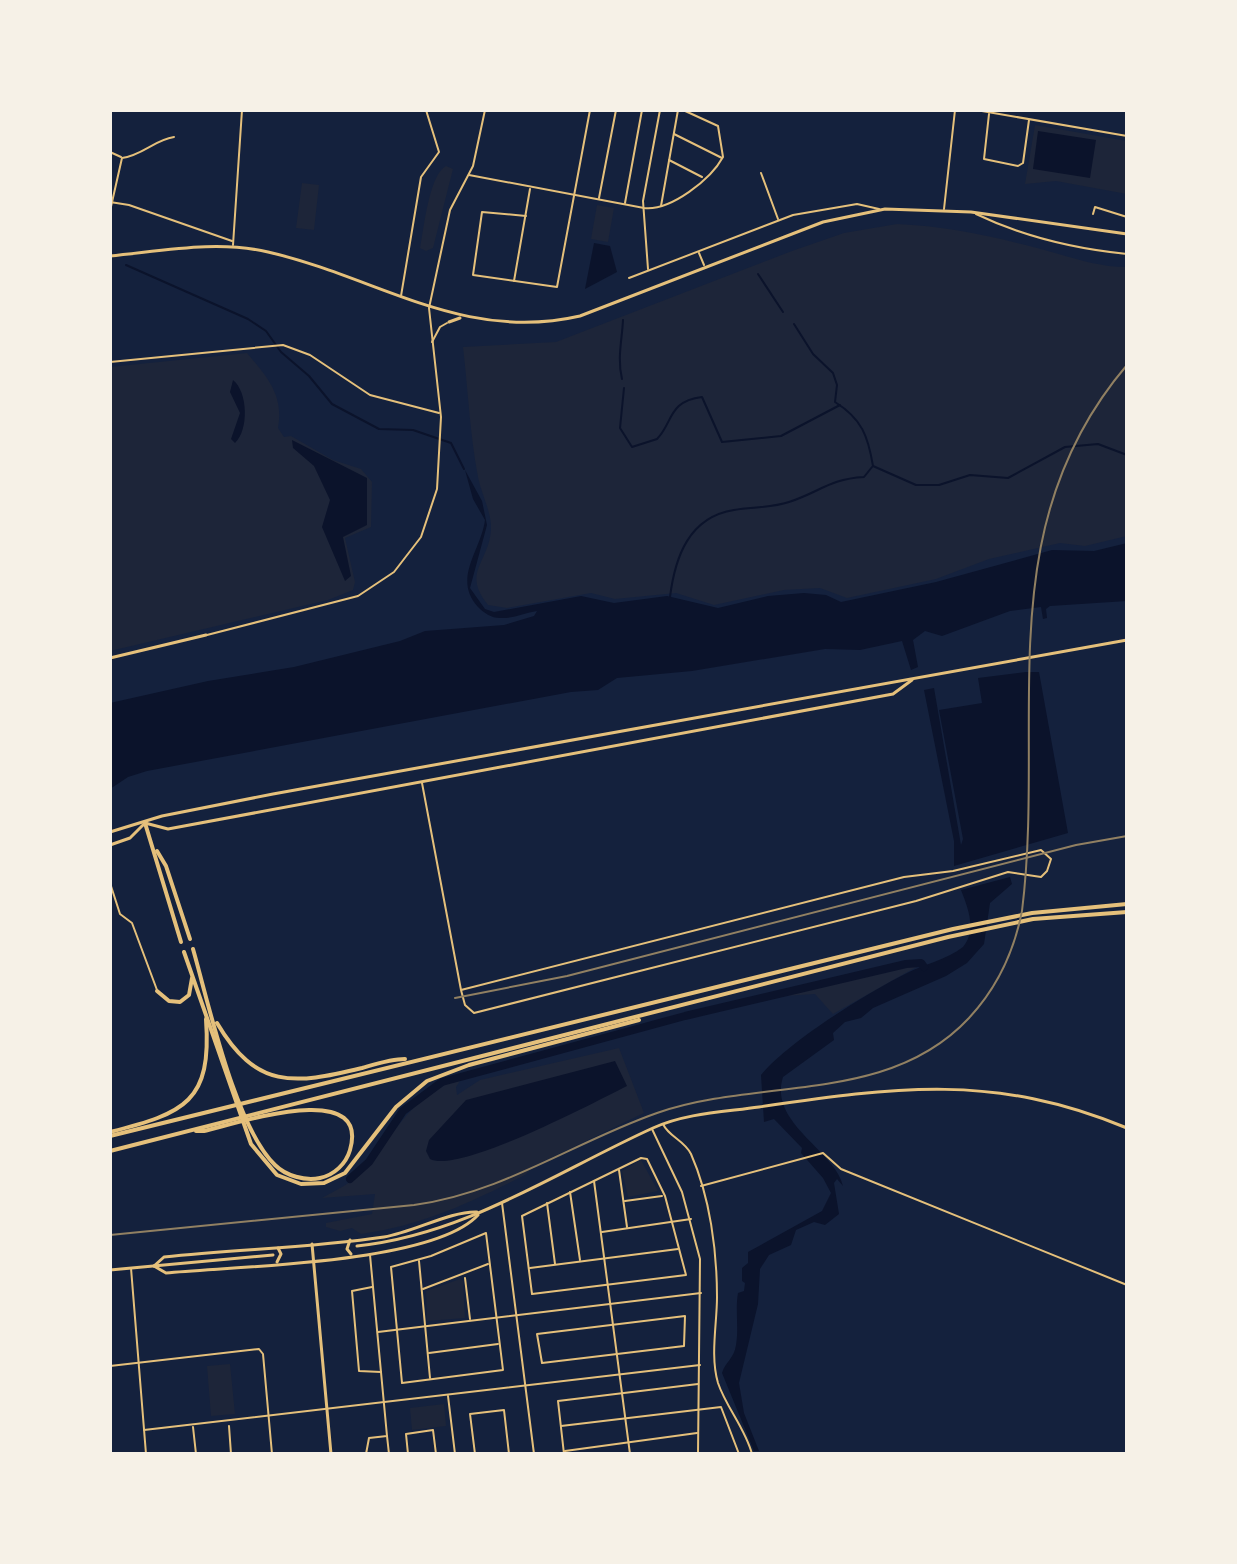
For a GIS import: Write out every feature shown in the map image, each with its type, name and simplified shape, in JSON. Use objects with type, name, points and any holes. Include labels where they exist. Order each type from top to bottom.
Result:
[{"type":"highway","points":[[145,823],[181,942]]},
{"type":"highway","points":[[154,845],[166,866],[190,939]]},
{"type":"highway","points":[[110,1134],[953,929],[1032,913],[1127,904]]},
{"type":"highway","points":[[110,1151],[948,937],[1033,919],[1127,912]]},
{"type":"highway","points":[[193,949],[225,1063]]},
{"type":"highway","points":[[184,952],[264,1157],[277,1175],[295,1183],[315,1185],[331,1181],[356,1163],[396,1107],[427,1081],[469,1065],[630,1024],[644,1017]]},
{"type":"highway","points":[[157,991],[169,1001],[180,1002],[189,995],[192,976]]},
{"type":"highway","points":[[110,1134],[163,1117],[192,1095],[209,1057],[205,1012]]},
{"type":"highway","points":[[212,1016],[241,1058],[257,1070],[278,1078],[303,1080],[401,1058],[412,1059]]},
{"type":"highway","points":[[194,1130],[204,1131],[312,1108],[334,1112],[350,1135],[347,1158],[325,1177],[313,1179],[288,1174],[264,1157]]},
{"type":"street","points":[[233,244],[242,110]]},
{"type":"street","points":[[401,297],[421,177],[439,152],[426,110]]},
{"type":"street","points":[[110,658],[343,601],[378,585],[399,567],[421,537],[434,505],[441,415],[429,308],[450,210],[468,175],[485,110]]},
{"type":"street","points":[[526,216],[483,210],[473,256],[473,275],[557,287],[590,110]]},
{"type":"street","points":[[599,199],[616,110]]},
{"type":"street","points":[[625,204],[642,110]]},
{"type":"street","points":[[648,271],[644,208],[660,110]]},
{"type":"street","points":[[661,207],[678,110]]},
{"type":"street","points":[[683,110],[718,126],[723,159]]},
{"type":"street","points":[[944,209],[955,110]]},
{"type":"street","points":[[976,110],[1127,136]]},
{"type":"street","points":[[989,112],[984,159],[1018,166],[1023,163],[1029,119]]},
{"type":"street","points":[[674,134],[723,159]]},
{"type":"street","points":[[110,152],[122,158],[140,155],[162,139],[174,137]]},
{"type":"street","points":[[110,211],[122,158]]},
{"type":"street","points":[[468,175],[644,208],[661,207],[703,178],[723,159]]},
{"type":"street","points":[[669,160],[703,178]]},
{"type":"street","points":[[761,173],[778,220]]},
{"type":"street","points":[[514,282],[531,187]]},
{"type":"street","points":[[111,202],[233,244],[299,261],[429,308],[507,324],[559,321],[823,222],[880,210],[944,209],[1127,234]]},
{"type":"street","points":[[629,278],[778,220],[826,207],[857,204],[880,210]]},
{"type":"street","points":[[1093,214],[1095,207],[1127,217]]},
{"type":"street","points":[[971,212],[996,223],[1088,251],[1127,254]]},
{"type":"street","points":[[1088,243],[1088,251]]},
{"type":"street","points":[[110,256],[233,244]]},
{"type":"street","points":[[699,252],[705,267]]},
{"type":"street","points":[[432,344],[440,327],[468,318]]},
{"type":"street","points":[[110,362],[283,345],[316,359],[370,395],[441,415]]},
{"type":"street","points":[[110,832],[162,816],[289,791],[1127,640]]},
{"type":"street","points":[[145,823],[168,829],[893,694],[915,677]]},
{"type":"street","points":[[421,782],[461,990],[469,1010],[480,1013],[916,901],[951,887],[1008,872],[1041,877],[1051,859],[1041,850],[953,871],[904,877],[461,990]]},
{"type":"street","points":[[110,845],[130,838],[145,823]]},
{"type":"street","points":[[110,883],[120,914],[132,923],[157,991]]},
{"type":"street","points":[[357,1246],[433,1232],[481,1212],[652,1128],[697,1115],[798,1101],[951,1087],[1060,1103],[1127,1128]]},
{"type":"street","points":[[663,1124],[667,1132],[685,1145],[691,1154],[701,1186],[716,1259],[714,1343],[718,1382],[752,1454]]},
{"type":"street","points":[[652,1128],[682,1192],[700,1259],[698,1454]]},
{"type":"street","points":[[701,1186],[818,1152],[841,1169],[1127,1285]]},
{"type":"street","points":[[641,1158],[647,1159],[665,1196],[686,1275],[532,1294],[522,1216],[594,1180],[641,1158]]},
{"type":"street","points":[[619,1169],[627,1229]]},
{"type":"street","points":[[594,1180],[630,1454]]},
{"type":"street","points":[[570,1192],[580,1262]]},
{"type":"street","points":[[624,1201],[665,1196]]},
{"type":"street","points":[[502,1202],[534,1454]]},
{"type":"street","points":[[547,1203],[555,1265]]},
{"type":"street","points":[[154,1266],[164,1257],[409,1232],[463,1211],[481,1212]]},
{"type":"street","points":[[154,1266],[166,1273],[353,1256],[434,1239],[471,1223],[481,1212]]},
{"type":"street","points":[[601,1232],[691,1219]]},
{"type":"street","points":[[486,1233],[490,1263],[503,1370],[402,1383],[391,1267],[419,1261],[486,1233]]},
{"type":"street","points":[[350,1240],[347,1249],[353,1256]]},
{"type":"street","points":[[312,1244],[331,1454]]},
{"type":"street","points":[[276,1247],[281,1254],[277,1262]]},
{"type":"street","points":[[529,1268],[679,1249]]},
{"type":"street","points":[[370,1253],[389,1454]]},
{"type":"street","points":[[110,1270],[273,1255]]},
{"type":"street","points":[[419,1261],[430,1379]]},
{"type":"street","points":[[422,1289],[490,1263]]},
{"type":"street","points":[[131,1268],[146,1454]]},
{"type":"street","points":[[465,1275],[470,1320]]},
{"type":"street","points":[[373,1287],[352,1291],[359,1371],[381,1372]]},
{"type":"street","points":[[378,1332],[702,1293]]},
{"type":"street","points":[[685,1316],[684,1346],[542,1363],[537,1334],[613,1324],[685,1316]]},
{"type":"street","points":[[428,1353],[500,1344]]},
{"type":"street","points":[[110,1366],[259,1349],[263,1354],[272,1454]]},
{"type":"street","points":[[144,1430],[700,1365]]},
{"type":"street","points":[[699,1433],[564,1452],[558,1401],[700,1384]]},
{"type":"street","points":[[448,1396],[455,1454]]},
{"type":"street","points":[[561,1426],[721,1407],[739,1454]]},
{"type":"street","points":[[475,1454],[470,1414],[504,1410],[509,1454]]},
{"type":"street","points":[[193,1425],[196,1454]]},
{"type":"street","points":[[229,1426],[231,1454]]},
{"type":"street","points":[[408,1454],[406,1434],[433,1430],[436,1454]]},
{"type":"street","points":[[366,1454],[369,1438],[387,1436]]},
{"type":"shaded area","points":[[1035,125],[1127,141],[1127,194],[1056,181],[1025,184]]},
{"type":"shaded area","points":[[1038,131],[1096,140],[1090,178],[1033,169]]},
{"type":"shaded area","points":[[446,166],[453,169],[433,248],[426,251],[420,248],[428,203],[435,180]]},
{"type":"shaded area","points":[[302,183],[319,185],[314,230],[296,228]]},
{"type":"shaded area","points":[[597,205],[614,208],[608,242],[591,239]]},
{"type":"shaded area","points":[[897,224],[968,232],[1092,263],[1127,267],[1127,536],[1085,546],[1060,543],[989,559],[936,579],[847,598],[820,588],[784,590],[714,605],[676,593],[615,599],[591,593],[507,608],[488,605],[480,593],[477,574],[487,548],[491,525],[475,461],[463,347],[556,342],[844,233]]},
{"type":"shaded area","points":[[594,243],[610,246],[617,272],[585,289]]},
{"type":"shaded area","points":[[247,353],[276,396],[278,428],[284,437],[291,436],[333,460],[361,469],[372,482],[371,527],[345,538],[355,582],[353,590],[328,600],[110,651],[110,367]]},
{"type":"shaded area","points":[[233,380],[242,393],[245,411],[243,429],[235,443],[231,439],[240,413],[230,392]]},
{"type":"shaded area","points":[[292,440],[367,478],[367,525],[343,537],[351,576],[345,581],[322,527],[330,500],[314,466],[293,448]]},
{"type":"shaded area","points":[[465,470],[482,501],[487,525],[470,588],[485,609],[494,612],[581,596],[614,603],[667,596],[718,608],[768,596],[804,593],[826,595],[841,602],[936,582],[1052,550],[1094,551],[1127,543],[1127,601],[1050,606],[1046,609],[1047,618],[1043,619],[1041,607],[1010,611],[942,636],[925,631],[913,640],[918,667],[911,670],[902,641],[860,650],[825,649],[692,671],[617,678],[598,690],[571,692],[147,771],[128,777],[110,789],[110,703],[208,681],[294,667],[400,641],[425,631],[504,625],[534,616],[537,611],[509,618],[494,617],[480,609],[471,596],[468,586],[470,564],[485,520],[473,499]]},
{"type":"shaded area","points":[[1039,672],[1068,833],[954,866],[954,841],[924,690],[934,688],[961,845],[963,839],[939,710],[982,703],[978,678]]},
{"type":"shaded area","points":[[1010,877],[1012,884],[990,903],[984,944],[967,963],[946,976],[873,1008],[861,1018],[845,1022],[833,1033],[834,1040],[783,1077],[781,1093],[785,1109],[829,1161],[843,1186],[837,1179],[834,1183],[839,1214],[825,1225],[814,1222],[796,1230],[791,1245],[769,1255],[760,1269],[758,1304],[739,1383],[744,1413],[759,1451],[754,1451],[722,1373],[736,1345],[738,1293],[744,1291],[745,1283],[742,1281],[742,1268],[748,1263],[748,1252],[822,1211],[831,1193],[823,1178],[801,1153],[802,1148],[774,1119],[764,1122],[761,1075],[809,1033],[851,1005],[907,973],[943,959],[963,947],[970,926],[961,890]]},
{"type":"shaded area","points":[[907,965],[918,966],[833,1014],[815,994],[784,996]]},
{"type":"shaded area","points":[[619,1048],[644,1113],[534,1166],[525,1175],[426,1219],[361,1234],[352,1228],[340,1231],[326,1227],[326,1223],[372,1214],[375,1194],[322,1198],[362,1173],[410,1111],[446,1084],[462,1078],[456,1087],[457,1095],[480,1080]]},
{"type":"shaded area","points":[[615,1061],[627,1086],[496,1147],[445,1161],[430,1159],[426,1151],[429,1140],[466,1100]]},
{"type":"shaded area","points":[[641,1160],[658,1191],[628,1197],[622,1171]]},
{"type":"shaded area","points":[[460,1279],[463,1281],[465,1318],[427,1321],[426,1291]]},
{"type":"shaded area","points":[[230,1364],[235,1414],[211,1416],[207,1366]]},
{"type":"shaded area","points":[[444,1404],[446,1426],[412,1430],[410,1408]]},
{"type":"waterway","points":[[126,265],[248,319],[266,331],[281,352],[309,376],[332,404],[379,429],[413,430],[451,443],[464,469]]},
{"type":"waterway","points":[[758,274],[783,312]]},
{"type":"waterway","points":[[622,379],[623,320]]},
{"type":"waterway","points":[[794,324],[813,354],[833,373],[837,385],[835,402],[858,422],[869,446],[873,466],[916,485],[939,485],[970,475],[1008,478],[1065,447],[1098,444],[1127,455]]},
{"type":"waterway","points":[[624,388],[620,428],[632,447],[657,439],[677,408],[691,399],[702,397],[722,442],[781,436],[840,405]]},
{"type":"waterway","points":[[670,597],[676,568],[687,541],[706,521],[734,510],[789,502],[833,483],[864,477],[872,467]]},
{"type":"waterway","points":[[350,1179],[369,1162],[403,1111],[442,1082],[685,1016],[906,964],[921,963],[924,967]]},
{"type":"railway","points":[[110,1235],[414,1205],[447,1199],[508,1178],[657,1113],[697,1102],[862,1077],[901,1064],[937,1046],[969,1018],[988,994],[1003,969],[1014,941],[1022,911],[1028,839],[1031,627],[1039,559],[1055,492],[1083,428],[1127,365]]},
{"type":"railway","points":[[455,998],[567,976],[1076,845],[1127,836]]}]
